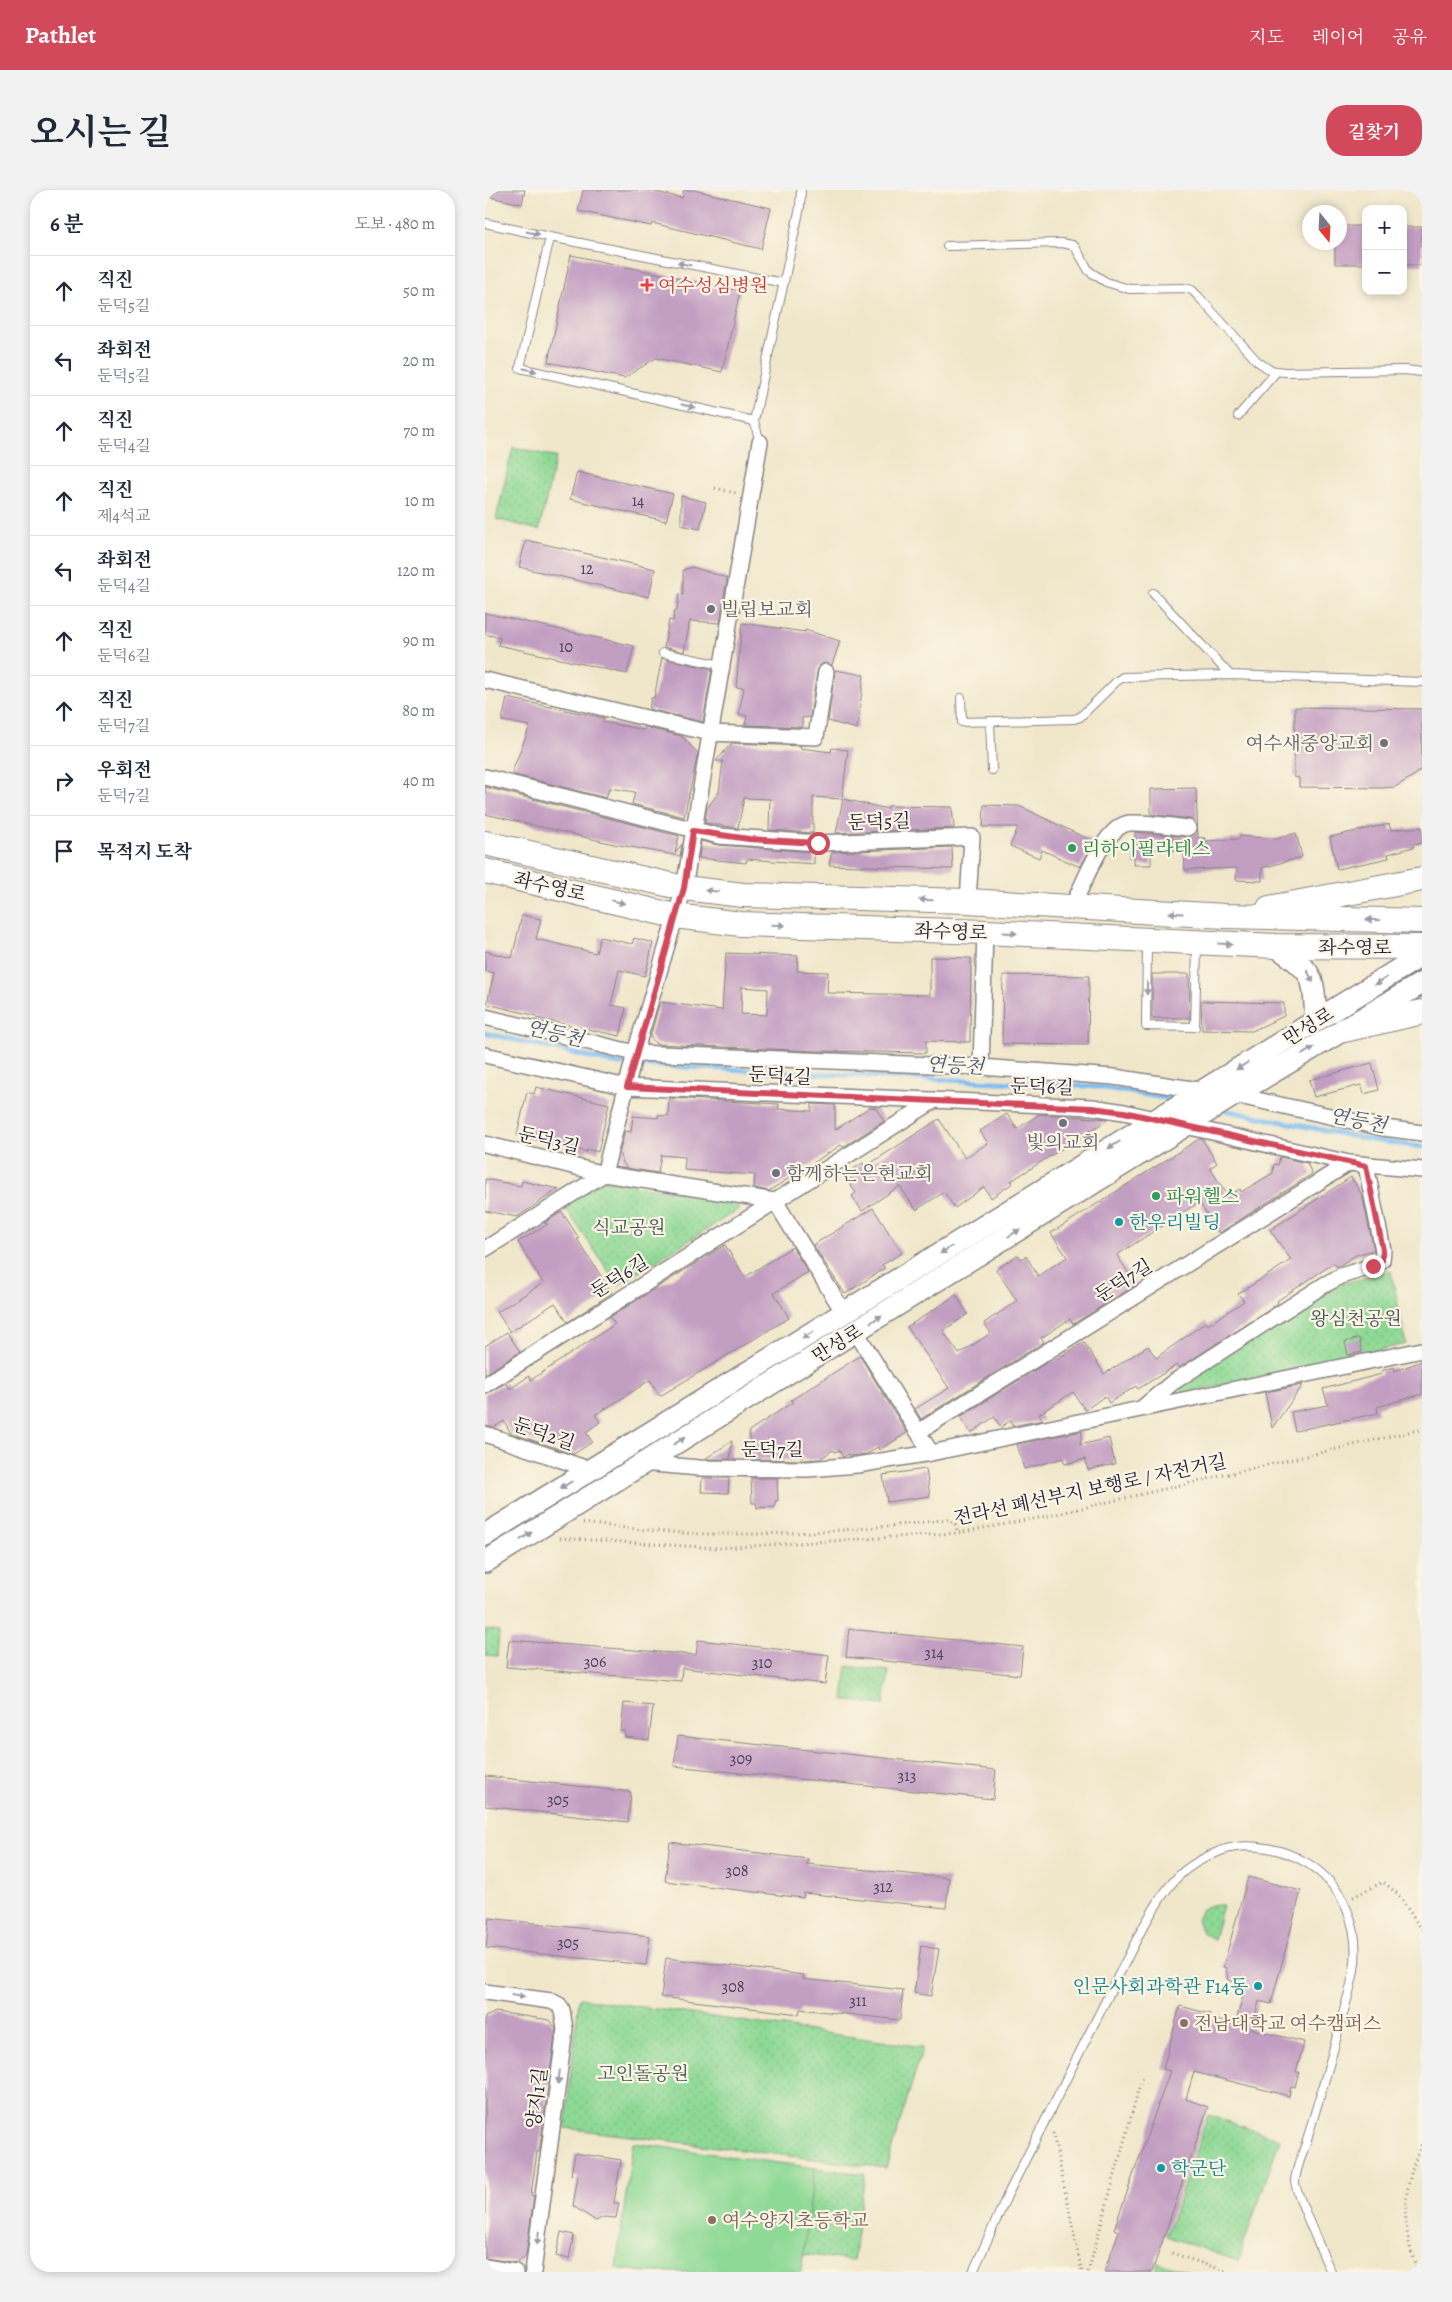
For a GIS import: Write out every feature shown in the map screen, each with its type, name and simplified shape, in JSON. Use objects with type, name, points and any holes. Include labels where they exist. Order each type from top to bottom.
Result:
[{"type":"main road","name":"좌수영로","points":[[485,843],[684,888],[743,895],[968,901],[1225,916],[1422,921]]},
{"type":"main road","points":[[574,892],[581,864]]},
{"type":"main road","name":"좌수영로","points":[[485,872],[675,916],[741,924],[985,932],[1276,946],[1422,948]]},
{"type":"main road","points":[[1225,916],[1422,879]]},
{"type":"main road","points":[[741,924],[743,895]]},
{"type":"main road","points":[[1343,1030],[1422,1012]]},
{"type":"street","points":[[604,1174],[635,1053],[684,888],[760,442]]},
{"type":"street","points":[[485,680],[710,733],[816,737],[826,672]]},
{"type":"street","name":"둔덕5길","points":[[485,777],[693,831],[749,839],[818,843],[972,837],[968,901]]},
{"type":"street","points":[[1072,907],[1103,844],[1115,830],[1129,823],[1188,828]]},
{"type":"street","points":[[981,1066],[985,932]]},
{"type":"street","points":[[1276,946],[1306,968],[1311,976],[1314,986],[1316,1020]]},
{"type":"street","name":"만성로","points":[[485,1536],[1422,955]]},
{"type":"street","name":"만성로","points":[[485,1562],[1187,1125],[1422,983]]},
{"type":"street","points":[[485,1017],[635,1053],[981,1066],[1114,1077],[1198,1094],[1234,1096],[1384,1128],[1422,1133]]},
{"type":"street","name":"둔덕4길","points":[[485,1055],[627,1087],[932,1102]]},
{"type":"street","name":"둔덕6길","points":[[485,1385],[932,1102],[1092,1108],[1124,1112],[1155,1119]]},
{"type":"street","points":[[1155,1119],[1349,1163],[1422,1170]]},
{"type":"street","name":"둔덕3길","points":[[485,1144],[604,1174]]},
{"type":"street","name":"둔덕7길","points":[[918,1432],[1349,1163]]},
{"type":"street","name":"둔덕7길","points":[[1139,1410],[1172,1383],[1324,1285],[1341,1276],[1373,1266],[1382,1260],[1383,1250],[1366,1166]]},
{"type":"street","points":[[485,1249],[604,1174],[775,1201],[844,1313]]},
{"type":"street","points":[[856,1332],[931,1453]]},
{"type":"street","name":"둔덕7길","points":[[642,1463],[699,1468],[808,1469],[857,1465],[931,1453],[1422,1350]]},
{"type":"street","name":"둔덕2길","points":[[485,1434],[591,1470]]},
{"type":"street","name":"양지1길","points":[[485,1992],[551,2001],[559,2004],[564,2018],[565,2029],[533,2272]]},
{"type":"street","points":[[485,2267],[515,2272]]},
{"type":"lane","points":[[760,442],[754,421],[800,207],[801,190]]},
{"type":"lane","points":[[485,223],[784,284]]},
{"type":"lane","points":[[550,237],[520,368],[754,421]]},
{"type":"lane","points":[[947,246],[1067,244],[1075,247],[1094,276],[1119,287],[1138,290],[1188,289],[1198,296],[1257,361],[1277,372],[1405,370],[1422,372]]},
{"type":"lane","points":[[1238,416],[1277,372]]},
{"type":"lane","points":[[1153,592],[1230,675]]},
{"type":"lane","points":[[663,653],[722,665]]},
{"type":"lane","points":[[961,698],[962,722],[1077,719],[1123,677],[1230,675],[1422,682]]},
{"type":"lane","points":[[990,721],[992,770]]},
{"type":"lane","points":[[1148,939],[1146,1026],[1195,1027],[1197,942]]},
{"type":"lane","points":[[973,2272],[1007,2196],[1142,1929],[1169,1884],[1195,1862],[1226,1849],[1249,1847],[1276,1850],[1300,1858],[1320,1870],[1334,1884],[1345,1902],[1355,1939],[1354,1970],[1332,2056],[1294,2182],[1331,2272]]},
{"type":"path","points":[[715,488],[751,496]]},
{"type":"path","name":"전라선 폐선부지 보행로 / 자전거길","points":[[579,1540],[717,1548],[958,1533],[1047,1516],[1422,1428]]},
{"type":"path","points":[[553,1519],[629,1528],[715,1534],[859,1529],[949,1519],[955,1524],[958,1533]]},
{"type":"path","points":[[1345,1902],[1383,1882],[1397,1892],[1422,1930]]},
{"type":"path","points":[[1087,2272],[1142,2077]]},
{"type":"path","points":[[1049,2114],[1082,2272]]},
{"type":"path","points":[[1418,2272],[1410,2247],[1405,2208],[1406,2188],[1413,2163],[1422,2143]]},
{"type":"path","points":[[1172,2253],[1227,2272]]},
{"type":"green space","points":[[513,447],[556,457],[539,530],[496,519]]},
{"type":"green space","name":"식교공원","points":[[604,1180],[735,1201],[739,1209],[618,1285],[564,1206]]},
{"type":"green space","name":"왕심천공원","points":[[1391,1271],[1406,1344],[1182,1394],[1180,1385],[1341,1284]]},
{"type":"green space","points":[[485,1629],[499,1631],[497,1656],[485,1655]]},
{"type":"green space","points":[[847,1666],[889,1671],[884,1705],[843,1700]]},
{"type":"green space","points":[[1212,1905],[1223,1905],[1214,1940],[1201,1931],[1197,1920],[1202,1909]]},
{"type":"green space","name":"고인돌공원","points":[[579,1998],[923,2047],[886,2168],[565,2128]]},
{"type":"green space","points":[[1208,2115],[1280,2139],[1238,2261],[1166,2236]]},
{"type":"green space","points":[[633,2143],[815,2168],[801,2272],[645,2272],[616,2268]]},
{"type":"green space","points":[[815,2168],[865,2174],[853,2261],[803,2254]]},
{"type":"green space","points":[[1158,2262],[1188,2272],[1155,2272]]},
{"type":"building","points":[[485,190],[525,190],[522,204],[485,196]]},
{"type":"building","points":[[583,190],[647,190],[682,198],[684,190],[694,190],[771,208],[761,249],[652,223],[651,226],[578,211]]},
{"type":"building","points":[[1347,226],[1362,226],[1362,264],[1335,264],[1335,250],[1347,250]]},
{"type":"building","points":[[1407,227],[1422,227],[1422,265],[1407,265]]},
{"type":"building","name":"여수성심병원","points":[[571,255],[740,291],[722,372],[656,358],[624,378],[548,362]]},
{"type":"building","points":[[577,472],[673,494],[666,521],[570,499]]},
{"type":"building","points":[[681,496],[706,502],[700,529],[681,525]]},
{"type":"building","points":[[526,540],[655,569],[649,597],[519,567]]},
{"type":"building","points":[[692,567],[727,578],[720,623],[690,621],[684,652],[664,647],[669,620],[673,621],[674,611],[677,611],[679,594],[683,595],[683,570]]},
{"type":"building","points":[[485,613],[634,646],[627,674],[498,645],[500,638],[485,634]]},
{"type":"building","points":[[742,623],[805,632],[805,630],[840,641],[832,665],[823,663],[818,667],[810,717],[802,718],[802,727],[745,725],[747,716],[739,714],[744,688],[736,687]]},
{"type":"building","points":[[662,658],[712,669],[703,722],[649,709],[651,698],[654,698]]},
{"type":"building","points":[[835,670],[864,675],[857,729],[828,721]]},
{"type":"building","points":[[507,698],[604,718],[603,722],[644,730],[645,727],[681,736],[698,753],[684,817],[632,804],[635,792],[609,788],[606,798],[515,775],[512,772],[530,726],[502,721]]},
{"type":"building","name":"여수새중앙교회","points":[[1295,707],[1422,709],[1422,768],[1415,775],[1395,787],[1299,787],[1299,778],[1294,777]]},
{"type":"building","points":[[732,743],[801,746],[800,748],[831,752],[832,748],[848,750],[842,799],[813,797],[813,833],[769,830],[770,799],[744,798],[738,828],[705,823],[707,808],[719,792],[723,761],[716,761]]},
{"type":"building","points":[[485,787],[679,836],[675,853],[682,844],[680,856],[614,844],[485,814]]},
{"type":"building","points":[[1196,788],[1198,838],[1205,838],[1205,841],[1239,839],[1240,836],[1276,839],[1296,833],[1302,857],[1262,868],[1262,881],[1236,880],[1237,868],[1185,870],[1184,851],[1151,849],[1151,865],[1134,865],[1135,832],[1187,837],[1195,834],[1197,830],[1196,824],[1190,819],[1151,814],[1151,789]]},
{"type":"building","points":[[843,799],[888,809],[888,806],[952,807],[954,828],[836,833]]},
{"type":"building","points":[[984,805],[1019,806],[1094,842],[1080,867],[1042,850],[1039,858],[1010,846],[1018,827],[983,827]]},
{"type":"building","points":[[1389,824],[1391,830],[1422,827],[1422,843],[1413,844],[1414,847],[1388,854],[1389,858],[1337,869],[1330,837]]},
{"type":"building","points":[[701,841],[718,845],[814,852],[814,864],[747,859],[746,863],[699,858]]},
{"type":"building","points":[[952,847],[953,869],[829,865],[832,852]]},
{"type":"building","points":[[522,915],[541,919],[536,939],[596,953],[600,937],[632,944],[634,938],[653,943],[645,976],[619,970],[611,1005],[626,1008],[620,1036],[536,1018],[537,1016],[487,1004],[494,973],[485,971],[485,951],[512,958]]},
{"type":"building","points":[[726,953],[798,956],[797,971],[828,972],[827,993],[930,995],[930,957],[971,958],[970,1042],[926,1041],[926,1053],[816,1051],[656,1044],[650,1037],[660,1002],[722,1010]],"holes":[[[742,987],[768,989],[767,1015],[741,1014]]]},
{"type":"building","points":[[1152,974],[1189,974],[1190,1018],[1152,1018]]},
{"type":"building","points":[[1003,975],[1089,976],[1088,1045],[1002,1044]]},
{"type":"building","points":[[1201,1001],[1284,1003],[1284,1016],[1252,1031],[1202,1030]]},
{"type":"building","points":[[1372,1063],[1379,1090],[1364,1094],[1361,1085],[1314,1097],[1309,1080]]},
{"type":"building","points":[[536,1087],[609,1104],[598,1152],[587,1149],[587,1152],[517,1135],[527,1092],[534,1094]]},
{"type":"building","points":[[669,1098],[779,1104],[778,1109],[812,1111],[812,1104],[835,1105],[835,1130],[870,1107],[876,1108],[884,1121],[843,1147],[841,1145],[769,1191],[754,1188],[755,1175],[684,1170],[685,1157],[661,1155],[658,1173],[626,1168],[619,1154],[625,1131],[631,1132],[633,1116],[658,1118],[658,1115],[668,1116]]},
{"type":"building","points":[[1007,1114],[1017,1129],[1040,1114],[1109,1119],[1011,1181],[1013,1183],[991,1198],[984,1187],[955,1208],[944,1192],[916,1210],[900,1186],[862,1211],[852,1196],[856,1193],[849,1183],[853,1181],[847,1173],[863,1163],[865,1167],[939,1119],[965,1158],[988,1143],[980,1131]]},
{"type":"building","points":[[1199,1139],[1202,1139],[1217,1163],[1210,1168],[1228,1196],[1240,1189],[1241,1192],[1273,1173],[1274,1164],[1278,1165],[1280,1157],[1307,1163],[1312,1174],[1219,1233],[1199,1202],[1117,1255],[1136,1285],[1073,1324],[1070,1319],[1041,1338],[1044,1342],[921,1419],[915,1409],[949,1388],[907,1327],[956,1295],[968,1314],[943,1331],[959,1354],[991,1333],[984,1323],[1017,1301],[996,1269],[1018,1255],[1021,1259],[1026,1256],[1038,1276],[1067,1257],[1051,1233]]},
{"type":"building","points":[[1351,1177],[1362,1195],[1374,1250],[1356,1255],[1337,1267],[1334,1263],[1277,1301],[1278,1303],[1266,1312],[1179,1368],[1177,1365],[1138,1389],[1136,1386],[1109,1403],[1105,1396],[1085,1410],[1073,1392],[1039,1414],[1043,1420],[1012,1426],[1011,1420],[1001,1427],[994,1417],[971,1433],[960,1417],[1054,1358],[1056,1360],[1084,1342],[1104,1374],[1148,1346],[1156,1358],[1206,1322],[1208,1325],[1244,1301],[1238,1294],[1291,1260],[1270,1230]]},
{"type":"building","points":[[485,1179],[521,1186],[522,1181],[559,1189],[517,1217],[485,1211]]},
{"type":"building","points":[[873,1208],[902,1253],[882,1265],[885,1268],[845,1294],[813,1245]]},
{"type":"building","points":[[562,1212],[612,1293],[568,1322],[555,1303],[510,1332],[497,1312],[543,1283],[518,1242],[548,1224],[544,1223]]},
{"type":"building","points":[[725,1245],[745,1277],[792,1247],[808,1272],[774,1293],[789,1318],[660,1396],[650,1380],[595,1415],[600,1422],[586,1432],[592,1442],[574,1454],[511,1433],[504,1421],[494,1427],[485,1425],[485,1394],[506,1383],[510,1389],[529,1376],[531,1380],[615,1324],[610,1317]]},
{"type":"building","points":[[507,1332],[520,1352],[485,1374],[485,1346]]},
{"type":"building","points":[[1359,1338],[1362,1352],[1348,1355],[1345,1342]]},
{"type":"building","points":[[860,1356],[907,1433],[879,1450],[878,1447],[867,1454],[849,1456],[848,1454],[843,1457],[839,1450],[835,1452],[833,1450],[820,1459],[804,1460],[803,1457],[799,1460],[750,1459],[749,1431],[793,1402],[791,1400]]},
{"type":"building","points":[[1422,1361],[1422,1394],[1377,1407],[1378,1413],[1295,1431],[1291,1412],[1328,1405],[1323,1389],[1382,1374],[1381,1371],[1394,1367],[1395,1371]]},
{"type":"building","points":[[1303,1385],[1272,1428],[1265,1392]]},
{"type":"building","points":[[1082,1431],[1080,1445],[1109,1438],[1115,1464],[1088,1470],[1085,1459],[1065,1464],[1063,1458],[1024,1469],[1017,1444]]},
{"type":"building","points":[[732,1441],[730,1459],[705,1459]]},
{"type":"building","points":[[926,1469],[930,1496],[887,1502],[883,1475]]},
{"type":"building","points":[[702,1478],[729,1478],[728,1493],[701,1492]]},
{"type":"building","points":[[751,1478],[777,1478],[778,1501],[775,1501],[775,1507],[757,1508],[756,1503],[752,1503]]},
{"type":"building","points":[[849,1629],[1023,1647],[1020,1675],[846,1657]]},
{"type":"building","points":[[509,1640],[696,1655],[698,1640],[829,1655],[825,1684],[682,1668],[681,1681],[506,1667]]},
{"type":"building","points":[[624,1703],[653,1706],[649,1740],[625,1737],[625,1731],[621,1731]]},
{"type":"building","points":[[678,1736],[996,1770],[993,1799],[674,1766]]},
{"type":"building","points":[[485,1776],[631,1792],[628,1822],[485,1806]]},
{"type":"building","points":[[670,1842],[808,1859],[807,1864],[949,1878],[946,1908],[804,1893],[803,1898],[665,1881]]},
{"type":"building","points":[[1248,1877],[1301,1891],[1271,2004],[1259,2001],[1252,2029],[1304,2042],[1296,2072],[1299,2072],[1295,2087],[1291,2086],[1289,2096],[1194,2072],[1186,2099],[1208,2107],[1152,2272],[1104,2272],[1119,2231],[1114,2229],[1170,2071],[1163,2069],[1180,2006],[1210,2014],[1209,2018],[1235,2025],[1246,1985],[1228,1980],[1226,1968],[1223,1967]]},
{"type":"building","points":[[489,1918],[650,1936],[646,1965],[486,1948]]},
{"type":"building","points":[[921,1946],[939,1949],[931,1996],[914,1993]]},
{"type":"building","points":[[666,1958],[804,1975],[803,1979],[903,1990],[900,2020],[800,2009],[799,2014],[661,1997]]},
{"type":"building","points":[[496,2012],[550,2020],[556,2029],[539,2152],[537,2152],[531,2195],[534,2196],[526,2255],[517,2263],[485,2258],[485,2017]]},
{"type":"building","points":[[575,2153],[621,2160],[614,2203],[619,2203],[616,2218],[604,2217],[596,2221],[573,2206],[578,2176],[571,2175]]},
{"type":"building","points":[[561,2232],[574,2235],[569,2259],[556,2256]]},
{"type":"waterway","name":"연등천","points":[[485,1033],[620,1064],[1100,1087],[1176,1100]]},
{"type":"waterway","name":"연등천","points":[[1224,1110],[1372,1140],[1422,1147]]},
{"type":"place","name":"여수성심병원","points":[[647,285]]},
{"type":"place","name":"빌립보교회","points":[[711,609]]},
{"type":"place","name":"여수새중앙교회","points":[[1384,743]]},
{"type":"place","name":"리하이필라테스","points":[[1072,848]]},
{"type":"place","name":"빛의교회","points":[[1063,1123]]},
{"type":"place","name":"함께하는은현교회","points":[[776,1173]]},
{"type":"place","name":"파워헬스","points":[[1156,1196]]},
{"type":"place","name":"한우리빌딩","points":[[1119,1222]]},
{"type":"place","name":"인문사회과학관 F14동","points":[[1258,1986]]},
{"type":"place","name":"전남대학교 여수캠퍼스","points":[[1184,2023]]},
{"type":"place","name":"학군단","points":[[1161,2168]]},
{"type":"place","name":"여수양지초등학교","points":[[712,2220]]},
{"type":"route","points":[[818,843],[749,839],[693,831],[684,888],[635,1053],[627,1087],[1092,1108],[1124,1112],[1366,1166],[1383,1250],[1382,1260],[1373,1266]]}]
